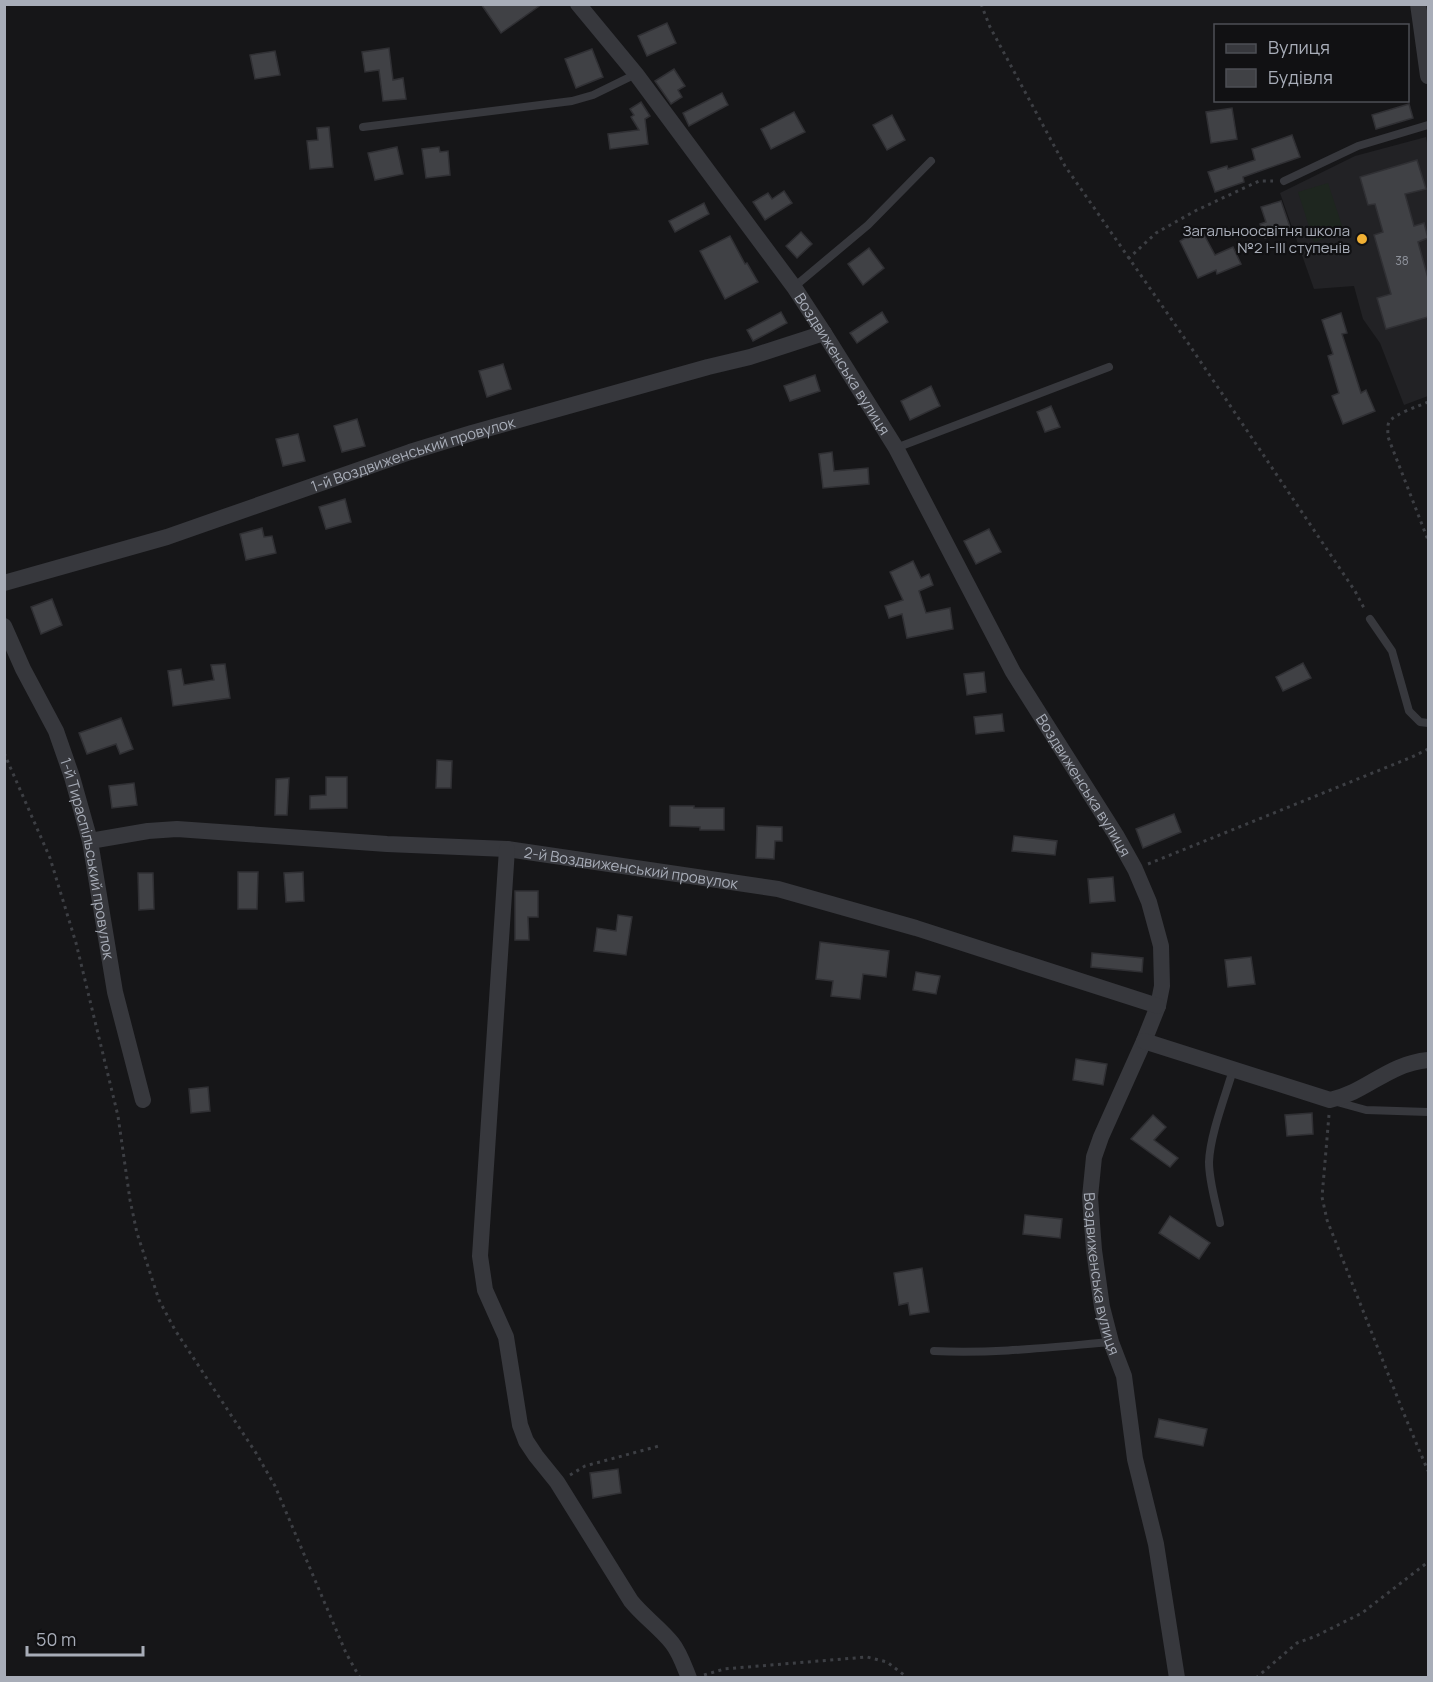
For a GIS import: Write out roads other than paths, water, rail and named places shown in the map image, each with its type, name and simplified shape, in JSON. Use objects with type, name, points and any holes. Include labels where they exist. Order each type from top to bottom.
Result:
[{"type":"street","name":"Воздвиженська вулиця","points":[[578,4],[636,74],[794,287],[824,333],[896,448],[1013,672],[1116,835],[1136,869],[1149,902],[1161,946],[1162,986],[1158,1006],[1094,1157],[1090,1197],[1102,1307],[1111,1342],[1124,1376],[1135,1459],[1156,1544],[1177,1677]]},
{"type":"street","points":[[1418,4],[1428,76]]},
{"type":"street","name":"1-й Воздвиженський провулок","points":[[4,583],[167,537],[410,452],[472,433],[750,357],[824,333]]},
{"type":"street","name":"1-й Тираспільський провулок","points":[[4,626],[23,669],[56,731],[90,841],[115,992],[143,1100]]},
{"type":"street","name":"2-й Воздвиженський провулок","points":[[90,841],[148,831],[188,829],[387,844],[507,849],[778,889],[915,928],[1158,1006]]},
{"type":"street","points":[[507,849],[480,1256],[486,1290],[506,1337],[520,1425],[526,1441],[557,1482],[631,1601],[641,1614],[671,1642],[689,1677]]},
{"type":"street","points":[[1144,1041],[1330,1100],[1343,1097],[1401,1065],[1428,1060]]},
{"type":"lane","points":[[363,127],[572,101],[636,74]]},
{"type":"lane","points":[[1284,181],[1358,146],[1428,125]]},
{"type":"lane","points":[[794,287],[868,225],[931,161]]},
{"type":"lane","points":[[896,448],[1109,367]]},
{"type":"lane","points":[[1370,619],[1392,651],[1409,711],[1420,722],[1428,723]]},
{"type":"lane","points":[[1220,1223],[1209,1162],[1211,1147],[1233,1070]]},
{"type":"lane","points":[[1330,1100],[1366,1110],[1428,1112]]},
{"type":"lane","points":[[934,1351],[967,1353],[1009,1351],[1111,1342]]},
{"type":"place","name":"Загальноосвітня школа №2 I-III ступенів","points":[[1362,239]]}]
